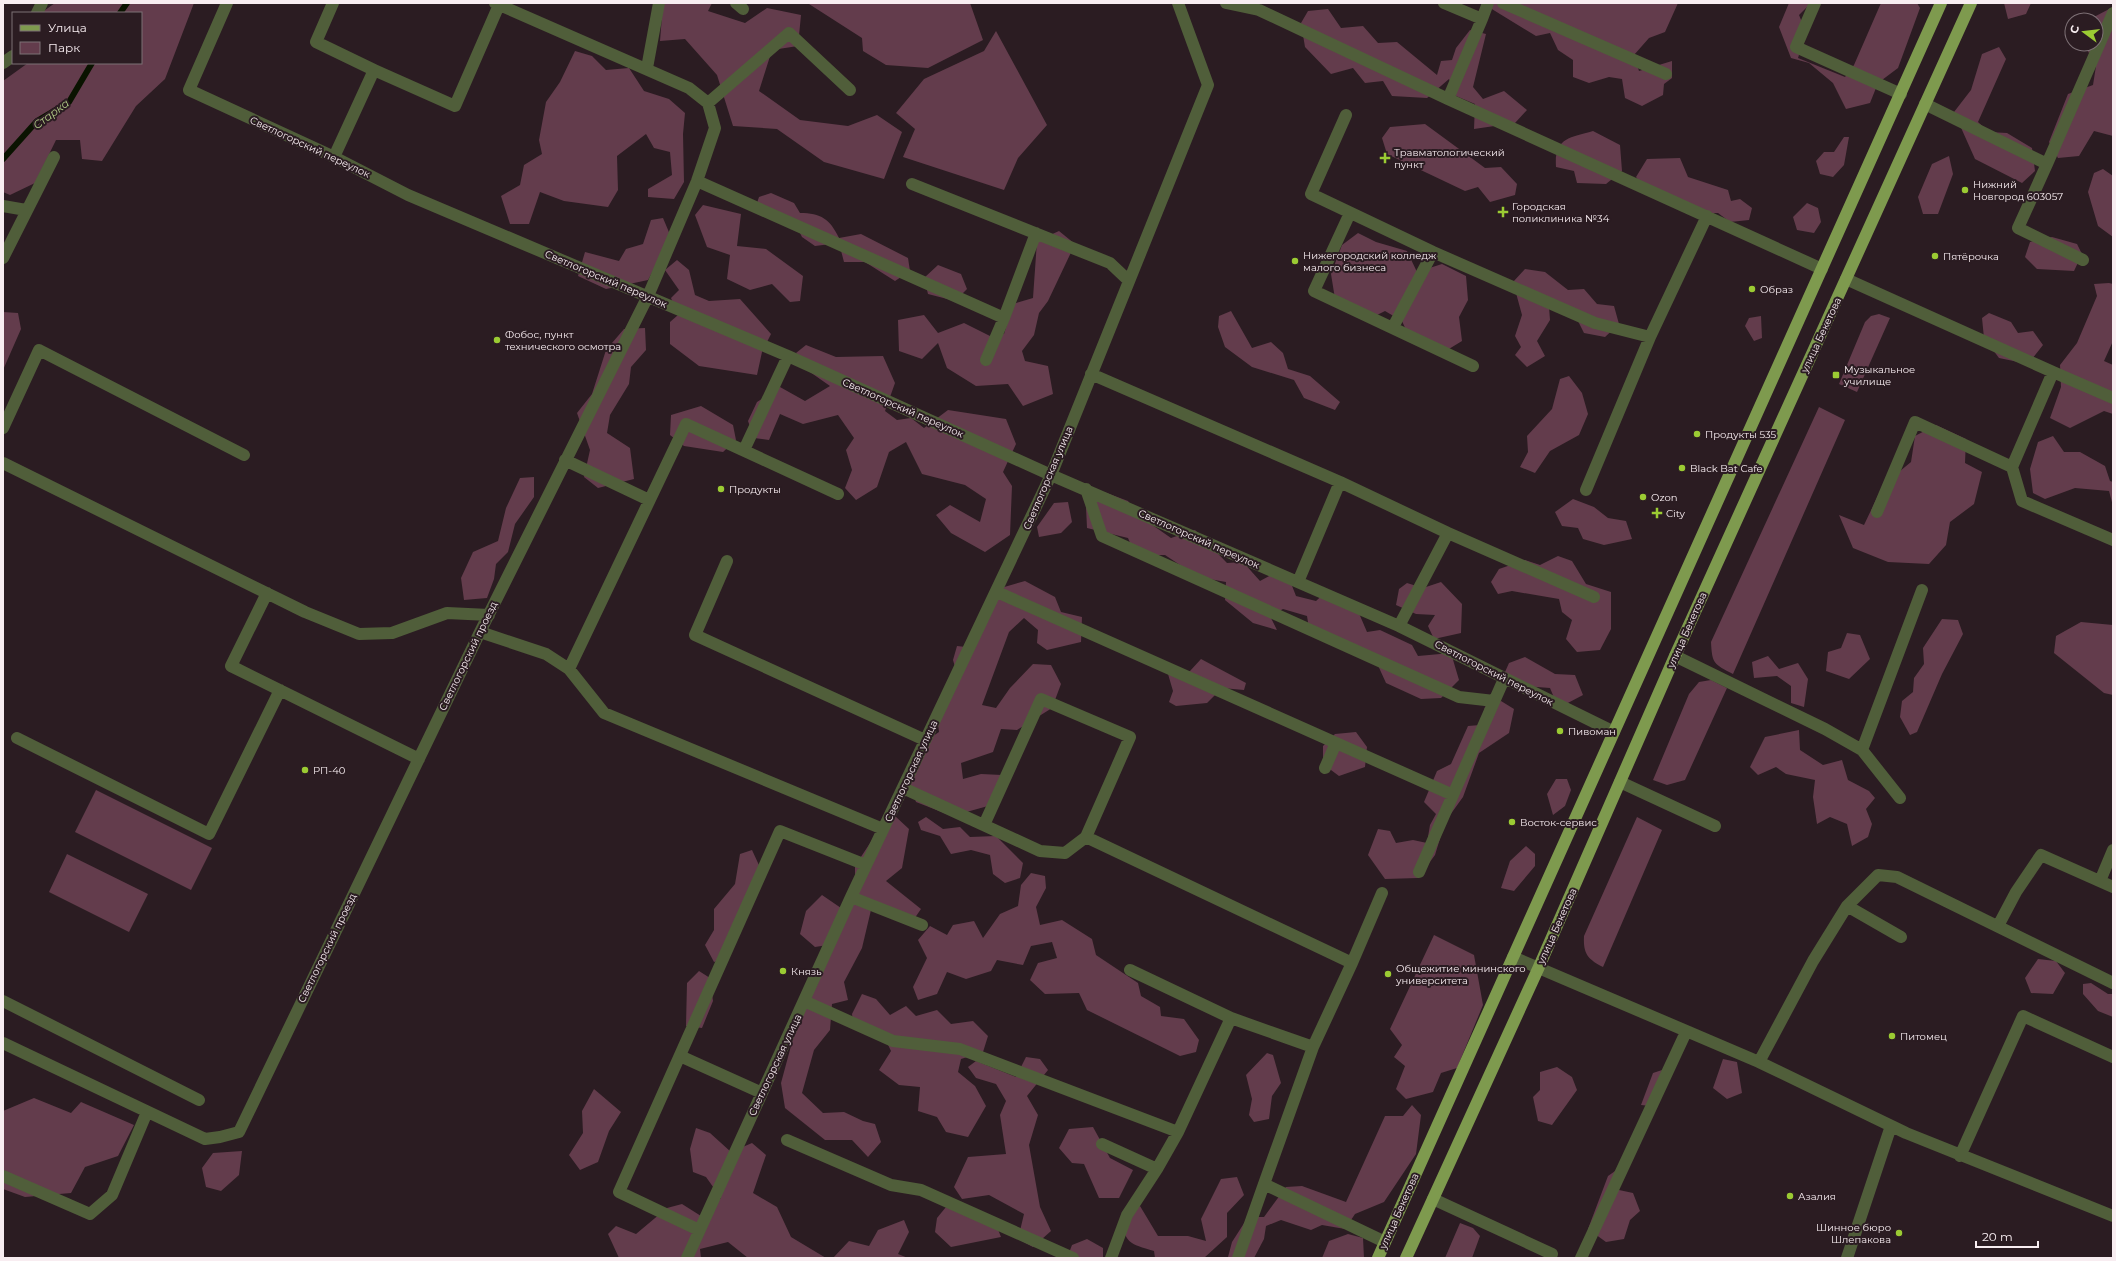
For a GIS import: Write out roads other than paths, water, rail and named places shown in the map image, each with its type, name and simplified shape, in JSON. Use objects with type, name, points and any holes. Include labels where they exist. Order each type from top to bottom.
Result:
[{"type":"main road","name":"улица Бекетова","points":[[1378,1258],[1941,3]]},
{"type":"main road","name":"улица Бекетова","points":[[1406,1258],[1538,969],[1675,656],[1971,3]]},
{"type":"street","points":[[38,12],[42,3]]},
{"type":"street","name":"Светлогорский переулок","points":[[227,3],[189,90],[334,157],[408,194],[788,356],[1051,475],[1400,626],[1504,679],[1614,732]]},
{"type":"street","points":[[334,3],[316,42],[455,106],[497,4],[647,68],[689,88],[708,103],[789,33],[850,90]]},
{"type":"street","points":[[647,68],[659,3]]},
{"type":"street","name":"Светлогорская улица","points":[[687,1258],[851,897],[997,592],[1051,475],[1208,85],[1178,3]]},
{"type":"street","points":[[1226,3],[1259,7],[1448,99],[1822,268]]},
{"type":"street","points":[[1444,3],[1482,19]]},
{"type":"street","points":[[1448,99],[1488,3]]},
{"type":"street","points":[[1503,3],[1666,74]]},
{"type":"street","points":[[1815,3],[1796,47],[1901,94]]},
{"type":"street","points":[[2083,260],[2018,228],[2113,13]]},
{"type":"street","points":[[3,63],[12,57]]},
{"type":"street","points":[[334,157],[374,70]]},
{"type":"street","name":"Светлогорский проезд","points":[[147,1112],[205,1139],[239,1132],[488,615],[648,296],[697,181],[715,128],[708,103]]},
{"type":"street","points":[[1925,104],[2047,164]]},
{"type":"street","points":[[1346,115],[1311,194],[1433,252],[1595,323],[1650,337]]},
{"type":"street","points":[[3,258],[54,157]]},
{"type":"street","points":[[697,181],[1004,318]]},
{"type":"street","points":[[912,184],[1110,262],[1129,281]]},
{"type":"street","points":[[3,206],[26,210]]},
{"type":"street","points":[[1350,213],[1314,291],[1473,366]]},
{"type":"street","points":[[1586,490],[1650,337],[1707,216]]},
{"type":"street","points":[[986,360],[1004,318],[1036,232]]},
{"type":"street","points":[[1393,327],[1433,252]]},
{"type":"street","points":[[1846,279],[2113,398]]},
{"type":"street","points":[[3,428],[39,350],[244,455]]},
{"type":"street","points":[[744,450],[788,356]]},
{"type":"street","points":[[2053,372],[2012,467],[2022,501],[2113,540]]},
{"type":"street","points":[[1092,374],[1340,482],[1448,533],[1594,597]]},
{"type":"street","points":[[1877,512],[1915,422],[2012,467]]},
{"type":"street","points":[[569,669],[686,424],[838,494]]},
{"type":"street","points":[[565,460],[649,500]]},
{"type":"street","points":[[3,463],[267,593],[336,626],[359,634],[392,633],[448,613],[488,615]]},
{"type":"street","points":[[1298,582],[1340,482]]},
{"type":"street","points":[[1086,489],[1102,536],[1459,697],[1494,701]]},
{"type":"street","points":[[1400,626],[1448,533]]},
{"type":"street","points":[[728,560],[695,635],[926,740]]},
{"type":"street","points":[[1862,750],[1922,590]]},
{"type":"street","points":[[997,592],[1453,795]]},
{"type":"street","points":[[267,593],[231,666],[419,759]]},
{"type":"street","points":[[480,632],[546,654],[569,669],[604,713],[883,829]]},
{"type":"street","points":[[1675,656],[1825,729],[1862,750],[1900,798]]},
{"type":"street","points":[[1420,872],[1504,679]]},
{"type":"street","points":[[17,738],[209,834],[280,690]]},
{"type":"street","points":[[903,788],[1040,851],[1065,853],[1086,837],[1130,737],[1041,699],[984,825]]},
{"type":"street","points":[[1325,768],[1336,743]]},
{"type":"street","points":[[1620,782],[1714,826]]},
{"type":"street","points":[[699,1230],[619,1192],[780,831],[866,865]]},
{"type":"street","points":[[1086,837],[1352,962]]},
{"type":"street","points":[[2100,881],[2113,850]]},
{"type":"street","points":[[1998,926],[2016,892],[2041,854],[2113,887]]},
{"type":"street","points":[[1759,1062],[1813,961],[1847,906],[1878,875],[1897,877],[2113,983]]},
{"type":"street","points":[[1238,1258],[1314,1046],[1382,893]]},
{"type":"street","points":[[851,897],[922,925]]},
{"type":"street","points":[[1847,906],[1901,937]]},
{"type":"street","points":[[1513,957],[1538,969],[1759,1062],[1891,1126],[1960,1156],[2113,1216]]},
{"type":"street","points":[[1130,970],[1231,1018],[1314,1046]]},
{"type":"street","points":[[3,1001],[199,1100]]},
{"type":"street","points":[[804,1001],[893,1041],[960,1049],[1178,1132]]},
{"type":"street","points":[[1960,1156],[2023,1016],[2113,1057]]},
{"type":"street","points":[[1111,1258],[1127,1215],[1158,1169],[1178,1132],[1231,1018]]},
{"type":"street","points":[[1581,1258],[1686,1032]]},
{"type":"street","points":[[3,1043],[147,1112],[112,1194],[90,1214],[3,1176]]},
{"type":"street","points":[[680,1056],[762,1093]]},
{"type":"street","points":[[1847,1258],[1891,1126]]},
{"type":"street","points":[[787,1140],[891,1185],[921,1190],[1073,1258]]},
{"type":"street","points":[[1102,1144],[1158,1169]]},
{"type":"street","points":[[1264,1184],[1385,1242]]},
{"type":"street","points":[[1433,1199],[1554,1257]]},
{"type":"waterway","name":"Старка","points":[[121,12],[127,3]]},
{"type":"waterway","name":"Старка","points":[[3,159],[37,121],[69,102],[91,64]]},
{"type":"place","name":"Травматологический пункт","points":[[1385,158]]},
{"type":"place","name":"Нижний Новгород 603057","points":[[1965,190]]},
{"type":"place","name":"Городская поликлиника №34","points":[[1503,212]]},
{"type":"place","name":"Пятёрочка","points":[[1935,256]]},
{"type":"place","name":"Нижегородский колледж малого бизнеса","points":[[1295,261]]},
{"type":"place","name":"Образ","points":[[1752,289]]},
{"type":"place","name":"Фобос, пункт технического осмотра","points":[[497,340]]},
{"type":"place","name":"Музыкальное училище","points":[[1836,375]]},
{"type":"place","name":"Продукты 535","points":[[1697,434]]},
{"type":"place","name":"Black Bat Cafe","points":[[1682,468]]},
{"type":"place","name":"Продукты","points":[[721,489]]},
{"type":"place","name":"Ozon","points":[[1643,497]]},
{"type":"place","name":"City","points":[[1657,513]]},
{"type":"place","name":"Пивоман","points":[[1560,731]]},
{"type":"place","name":"РП-40","points":[[305,770]]},
{"type":"place","name":"Восток-сервис","points":[[1512,822]]},
{"type":"place","name":"Князь","points":[[783,971]]},
{"type":"place","name":"Общежитие мининского университета","points":[[1388,974]]},
{"type":"place","name":"Питомец","points":[[1892,1036]]},
{"type":"place","name":"Азалия","points":[[1790,1196]]},
{"type":"place","name":"Шинное бюро Шлепакова","points":[[1899,1233]]}]
